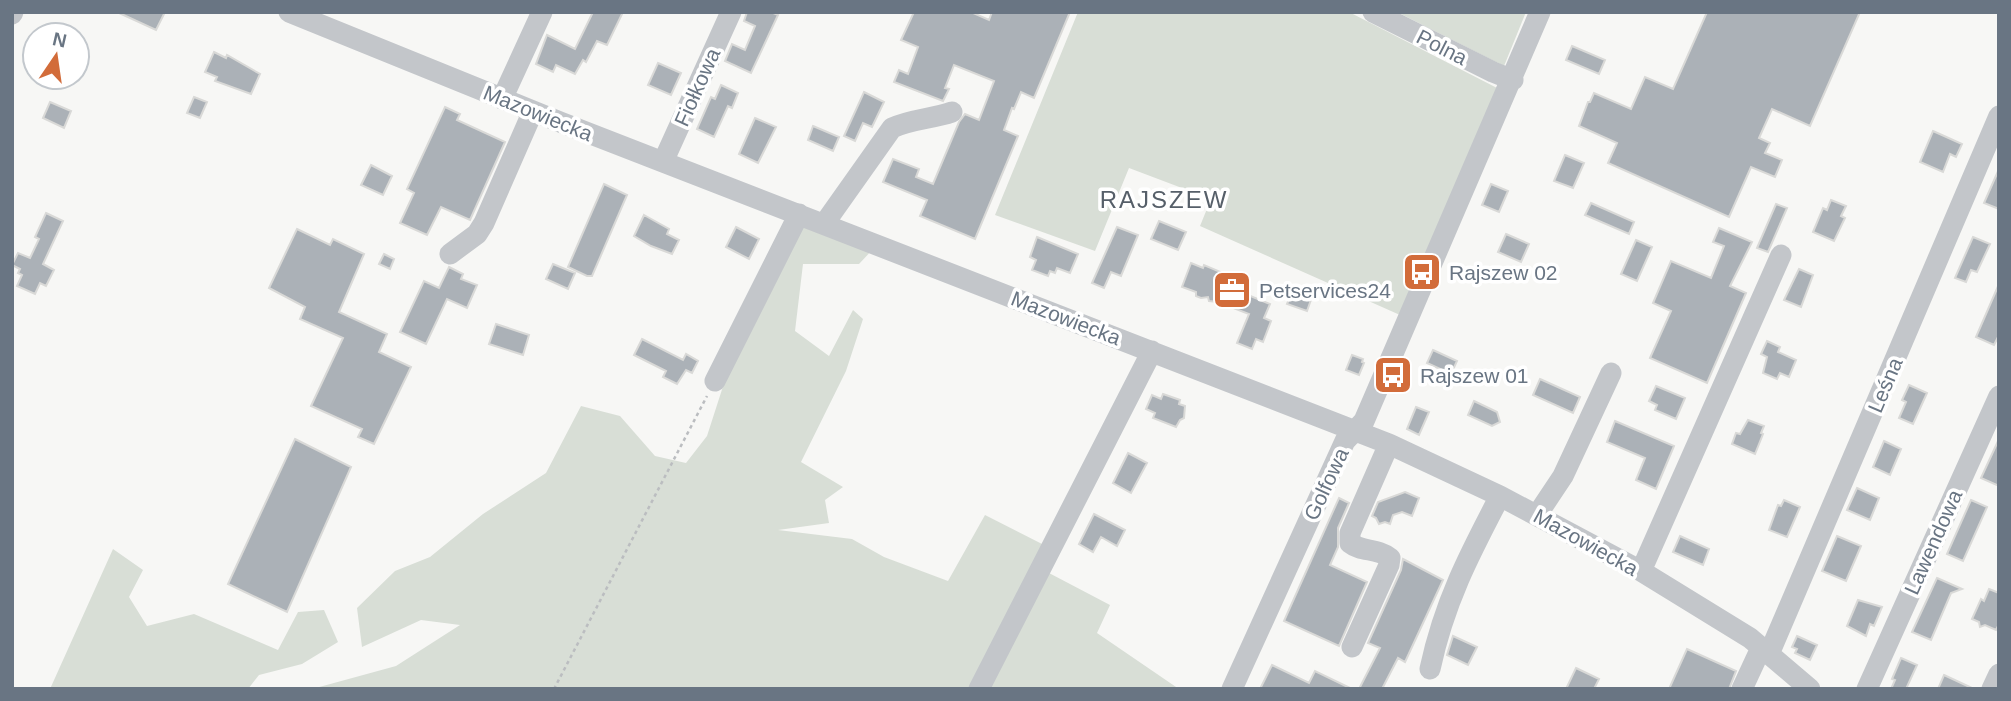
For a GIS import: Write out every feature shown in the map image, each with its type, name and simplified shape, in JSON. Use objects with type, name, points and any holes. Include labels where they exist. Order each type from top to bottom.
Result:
[{"type":"street","name":"Mazowiecka","points":[[289,12],[502,99],[1389,444],[1500,496],[1641,571],[1750,638],[1810,689]]},
{"type":"street","points":[[502,99],[542,12]]},
{"type":"street","name":"Fiołkowa","points":[[663,162],[731,12]]},
{"type":"street","name":"Polna","points":[[1373,12],[1513,80]]},
{"type":"street","name":"Golfowa","points":[[1232,689],[1345,441],[1364,421],[1540,12]]},
{"type":"street","points":[[450,254],[477,234],[484,223],[533,111]]},
{"type":"street","points":[[824,224],[892,128],[905,122],[934,118],[952,112]]},
{"type":"street","name":"Leśna","points":[[1742,689],[1765,651],[1999,116]]},
{"type":"street","points":[[715,380],[799,214]]},
{"type":"street","points":[[1641,571],[1782,255]]},
{"type":"street","points":[[979,689],[1152,351]]},
{"type":"street","points":[[1537,515],[1563,476],[1611,373]]},
{"type":"street","name":"Lawendowa","points":[[1867,689],[1999,396]]},
{"type":"street","points":[[1352,647],[1390,558],[1380,552],[1355,548],[1350,543],[1350,533],[1389,444]]},
{"type":"street","points":[[1430,669],[1438,630],[1460,574],[1500,496]]},
{"type":"street","points":[[1992,689],[1999,674]]},
{"type":"path","points":[[554,689],[715,380]]},
{"type":"shaded area","points":[[1078,12],[1349,12],[1499,89],[1400,315],[1200,226],[1211,199],[1129,168],[1095,251],[995,215]]},
{"type":"shaded area","points":[[1397,12],[1526,12],[1504,66]]},
{"type":"shaded area","points":[[790,215],[874,248],[859,264],[803,264],[795,331],[829,356],[853,310],[863,319],[846,371],[801,462],[843,487],[825,500],[829,523],[778,530],[852,539],[884,557],[948,581],[985,515],[1046,546],[970,689],[312,689],[396,666],[460,625],[421,620],[362,647],[357,608],[395,571],[430,557],[483,514],[546,473],[581,406],[620,416],[655,456],[686,463],[707,436],[747,312]]},
{"type":"shaded area","points":[[113,549],[143,570],[129,597],[147,626],[194,614],[278,650],[298,612],[324,610],[338,642],[302,664],[259,675],[248,689],[50,689]]},
{"type":"shaded area","points":[[1049,573],[1110,605],[1097,633],[1179,689],[988,689]]},
{"type":"building","points":[[117,12],[165,12],[156,30]]},
{"type":"building","points":[[593,12],[623,12],[607,45],[597,41],[586,62],[583,60],[575,74],[556,65],[553,72],[536,64],[547,35],[575,49]]},
{"type":"building","points":[[747,12],[771,12],[778,15],[751,73],[725,61],[732,44],[745,50],[755,26],[744,21]]},
{"type":"building","points":[[914,12],[971,12],[989,20],[992,12],[1070,12],[1034,98],[1021,92],[1014,109],[1012,108],[1004,130],[1018,136],[975,239],[920,216],[927,200],[883,182],[893,159],[919,169],[916,177],[933,184],[959,122],[965,114],[979,120],[994,81],[954,65],[945,88],[949,89],[943,101],[894,82],[899,70],[908,74],[918,47],[901,40]]},
{"type":"building","points":[[1707,12],[1860,12],[1810,126],[1772,109],[1759,138],[1770,143],[1765,153],[1782,160],[1775,177],[1751,167],[1729,217],[1608,163],[1617,143],[1579,126],[1594,93],[1631,109],[1645,77],[1673,89]]},
{"type":"building","points":[[1572,46],[1605,60],[1599,74],[1566,60]]},
{"type":"building","points":[[214,52],[226,58],[227,55],[260,74],[251,94],[215,81],[217,77],[205,72]]},
{"type":"building","points":[[658,63],[681,73],[671,95],[648,85]]},
{"type":"building","points":[[721,85],[738,93],[732,108],[728,106],[714,137],[697,129],[711,97],[715,99]]},
{"type":"building","points":[[864,92],[884,102],[872,127],[863,123],[855,141],[844,136]]},
{"type":"building","points":[[194,97],[207,102],[200,118],[187,113]]},
{"type":"building","points":[[50,102],[71,111],[64,128],[43,118]]},
{"type":"building","points":[[445,107],[460,114],[457,120],[505,142],[470,220],[441,207],[427,235],[400,223],[414,193],[407,189]]},
{"type":"building","points":[[755,118],[776,127],[758,163],[739,154]]},
{"type":"building","points":[[813,126],[839,137],[833,151],[808,140]]},
{"type":"building","points":[[1933,131],[1962,144],[1956,157],[1950,154],[1943,172],[1920,162]]},
{"type":"building","points":[[1565,155],[1584,163],[1573,188],[1554,181]]},
{"type":"building","points":[[371,165],[392,176],[383,195],[361,185]]},
{"type":"building","points":[[1999,169],[1999,209],[1984,203]]},
{"type":"building","points":[[604,184],[627,195],[592,276],[587,276],[568,267]]},
{"type":"building","points":[[1491,184],[1508,191],[1499,212],[1482,205]]},
{"type":"building","points":[[1831,200],[1846,206],[1841,216],[1845,218],[1834,241],[1813,232],[1823,208],[1827,210]]},
{"type":"building","points":[[1591,203],[1634,222],[1629,234],[1585,215]]},
{"type":"building","points":[[1776,204],[1787,208],[1768,252],[1757,248]]},
{"type":"building","points":[[46,213],[63,221],[43,264],[54,270],[46,286],[40,283],[35,294],[17,286],[22,275],[18,273],[20,269],[12,265],[18,253],[30,258],[39,239],[35,237]]},
{"type":"building","points":[[644,215],[669,229],[667,234],[679,240],[672,254],[634,236]]},
{"type":"building","points":[[1159,221],[1186,232],[1178,250],[1151,239]]},
{"type":"building","points":[[736,227],[759,239],[749,259],[726,247]]},
{"type":"building","points":[[1117,227],[1138,235],[1121,276],[1111,272],[1104,288],[1092,283]]},
{"type":"building","points":[[1719,228],[1752,242],[1730,286],[1746,293],[1707,383],[1650,358],[1671,311],[1653,303],[1671,261],[1711,278],[1724,246],[1713,242]]},
{"type":"building","points":[[297,229],[330,245],[333,239],[364,254],[339,312],[387,334],[379,352],[411,367],[374,444],[358,437],[362,429],[311,406],[343,338],[300,319],[305,307],[269,288]]},
{"type":"building","points":[[1506,234],[1529,244],[1521,262],[1498,252]]},
{"type":"building","points":[[1037,237],[1078,254],[1070,273],[1057,268],[1055,273],[1050,271],[1048,276],[1032,270],[1036,260],[1030,257]]},
{"type":"building","points":[[1973,237],[1990,244],[1977,272],[1971,270],[1966,282],[1955,278]]},
{"type":"building","points":[[1636,240],[1652,247],[1637,281],[1621,274]]},
{"type":"building","points":[[384,254],[394,259],[390,269],[379,264]]},
{"type":"building","points":[[1191,263],[1203,268],[1204,265],[1230,276],[1229,279],[1241,283],[1238,291],[1270,304],[1264,318],[1271,321],[1263,342],[1256,339],[1252,349],[1237,343],[1249,314],[1209,301],[1208,297],[1196,296],[1196,292],[1182,287]]},
{"type":"building","points":[[553,264],[575,273],[568,289],[546,279]]},
{"type":"building","points":[[449,267],[463,274],[461,279],[477,285],[467,308],[447,299],[426,344],[400,332],[424,281],[439,288]]},
{"type":"building","points":[[1799,269],[1813,275],[1801,307],[1784,300]]},
{"type":"building","points":[[1999,284],[1999,335],[1994,345],[1976,337]]},
{"type":"building","points":[[1294,287],[1313,294],[1307,311],[1287,304]]},
{"type":"building","points":[[496,324],[529,335],[523,355],[489,344]]},
{"type":"building","points":[[642,339],[683,360],[686,354],[698,361],[692,373],[686,370],[677,384],[663,377],[666,371],[634,355]]},
{"type":"building","points":[[1767,341],[1780,347],[1778,352],[1796,360],[1789,377],[1780,373],[1777,379],[1763,373],[1767,357],[1761,354]]},
{"type":"building","points":[[1433,350],[1457,361],[1451,374],[1427,363]]},
{"type":"building","points":[[1352,355],[1363,359],[1359,375],[1346,370]]},
{"type":"building","points":[[1540,379],[1580,397],[1573,413],[1533,395]]},
{"type":"building","points":[[1909,385],[1927,393],[1913,424],[1899,418],[1906,402],[1902,400]]},
{"type":"building","points":[[1656,386],[1685,398],[1676,419],[1655,410],[1657,405],[1649,401]]},
{"type":"building","points":[[1163,394],[1180,400],[1179,404],[1185,406],[1184,418],[1176,427],[1153,418],[1155,413],[1146,409],[1152,395],[1161,399]]},
{"type":"building","points":[[1474,401],[1497,412],[1500,422],[1492,426],[1468,415]]},
{"type":"building","points":[[1416,407],[1429,412],[1419,435],[1407,429]]},
{"type":"building","points":[[1748,420],[1764,426],[1755,454],[1732,444],[1736,433],[1740,434]]},
{"type":"building","points":[[1615,421],[1674,446],[1656,489],[1636,480],[1645,458],[1607,442]]},
{"type":"building","points":[[295,439],[351,467],[287,612],[228,584]]},
{"type":"building","points":[[1999,439],[1999,486],[1981,478]]},
{"type":"building","points":[[1884,441],[1901,449],[1890,475],[1873,467]]},
{"type":"building","points":[[1128,453],[1147,463],[1131,493],[1113,483]]},
{"type":"building","points":[[1857,488],[1879,498],[1870,520],[1847,510]]},
{"type":"building","points":[[1405,492],[1419,498],[1412,516],[1402,512],[1393,515],[1390,524],[1379,524],[1372,516],[1378,502]]},
{"type":"building","points":[[1339,498],[1349,503],[1338,528],[1338,547],[1330,565],[1367,582],[1339,646],[1284,621]]},
{"type":"building","points":[[1784,500],[1800,507],[1787,537],[1769,530],[1778,505],[1781,506]]},
{"type":"building","points":[[1971,500],[1987,507],[1963,561],[1947,554]]},
{"type":"building","points":[[1094,514],[1125,530],[1117,546],[1101,537],[1093,552],[1079,544]]},
{"type":"building","points":[[1680,536],[1709,549],[1703,565],[1673,552]]},
{"type":"building","points":[[1837,536],[1861,546],[1846,581],[1822,571]]},
{"type":"building","points":[[1403,559],[1443,580],[1405,662],[1398,658],[1382,689],[1359,689],[1380,648],[1368,643],[1401,570]]},
{"type":"building","points":[[1937,578],[1962,589],[1951,593],[1931,640],[1912,632]]},
{"type":"building","points":[[1989,589],[1999,593],[1999,624],[1996,630],[1985,625],[1980,627],[1979,622],[1972,619]]},
{"type":"building","points":[[1858,600],[1882,607],[1874,626],[1870,624],[1866,636],[1847,626]]},
{"type":"building","points":[[1453,636],[1477,647],[1468,665],[1447,655]]},
{"type":"building","points":[[1797,636],[1817,645],[1810,660],[1795,653],[1797,649],[1792,647]]},
{"type":"building","points":[[1687,649],[1736,671],[1729,689],[1669,689]]},
{"type":"building","points":[[1901,658],[1917,665],[1906,689],[1891,689],[1895,680],[1892,679]]},
{"type":"building","points":[[1272,665],[1309,683],[1315,671],[1352,689],[1260,689]]},
{"type":"building","points":[[1576,668],[1599,679],[1594,689],[1566,689]]},
{"type":"building","points":[[1944,675],[1974,689],[1938,689]]},
{"type":"place","name":"Rajszew 02","points":[[1422,272]]},
{"type":"place","name":"Petservices24","points":[[1232,290]]},
{"type":"place","name":"Rajszew 01","points":[[1393,375]]},
{"type":"district","name":"RAJSZEW","points":[[1164,199]]}]
